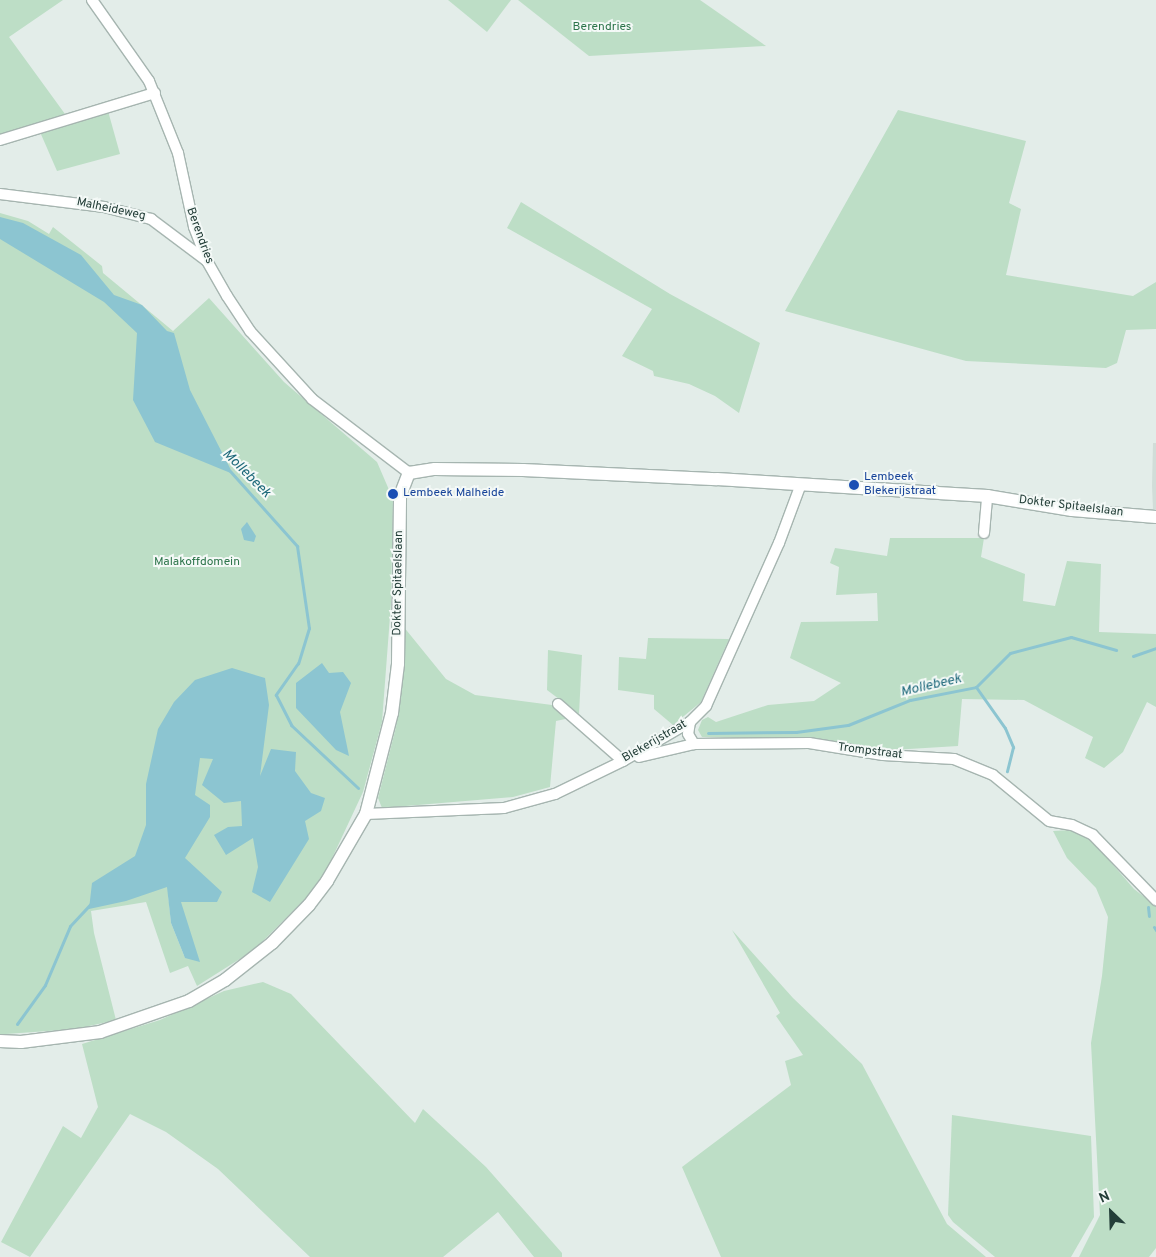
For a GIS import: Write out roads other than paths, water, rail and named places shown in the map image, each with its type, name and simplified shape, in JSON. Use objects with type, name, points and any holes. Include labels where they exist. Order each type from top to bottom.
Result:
[{"type":"street","name":"Berendries","points":[[92,0],[155,93],[178,153],[186,202],[207,261],[250,331],[312,399],[409,473]]},
{"type":"street","points":[[0,140],[155,93]]},
{"type":"street","name":"Malheideweg","points":[[0,194],[104,207],[151,219],[207,261]]},
{"type":"street","name":"Dokter Spitaelslaan","points":[[0,1041],[80,1036],[121,1027],[190,1001],[225,980],[272,943],[309,905],[345,854],[366,814],[392,713],[398,664],[400,496],[409,473],[424,471],[523,470],[801,484],[987,496],[1072,510],[1156,517]]},
{"type":"street","name":"Blekerijstraat","points":[[366,814],[504,808],[555,794],[623,761],[690,722],[706,706],[779,543],[801,484]]},
{"type":"street","points":[[984,533],[987,496]]},
{"type":"street","points":[[558,704],[623,761]]},
{"type":"street","points":[[690,722],[688,734],[694,744]]},
{"type":"street","name":"Trompstraat","points":[[623,761],[694,744],[809,744],[883,755],[954,759],[993,775],[1049,821],[1072,825],[1093,835],[1156,900]]},
{"type":"water","points":[[0,217],[23,223],[81,255],[114,295],[142,305],[167,331],[174,333],[190,390],[233,474],[155,442],[133,400],[137,333],[104,302],[0,239]]},
{"type":"water","points":[[247,522],[256,536],[254,542],[244,540],[241,529]]},
{"type":"water","points":[[322,663],[329,673],[343,672],[351,683],[340,712],[349,756],[336,750],[296,708],[296,683]]},
{"type":"water","points":[[232,668],[265,678],[269,705],[260,776],[271,749],[296,752],[295,771],[311,793],[325,798],[321,811],[305,821],[309,839],[270,902],[252,892],[258,867],[253,838],[226,855],[214,835],[228,827],[242,826],[241,801],[224,803],[202,785],[213,759],[200,758],[195,795],[210,805],[210,817],[185,858],[222,892],[217,902],[181,902],[200,962],[185,958],[171,923],[167,887],[126,901],[89,909],[92,883],[135,856],[146,825],[146,784],[158,729],[174,702],[195,680]]},
{"type":"waterway","name":"Mollebeek","points":[[230,471],[297,546],[309,628],[298,663],[276,695],[291,725],[358,788]]},
{"type":"waterway","name":"Mollebeek","points":[[708,733],[796,732],[848,725],[910,700],[976,687],[1010,653],[1071,637],[1116,650]]},
{"type":"waterway","name":"Mollebeek","points":[[1133,656],[1156,648]]},
{"type":"waterway","points":[[976,687],[1005,728],[1013,747],[1007,771]]},
{"type":"waterway","points":[[17,1024],[45,985],[70,926],[92,902]]},
{"type":"waterway","points":[[1148,907],[1149,916]]},
{"type":"place","name":"Lembeek Blekerijstraat","points":[[854,485]]},
{"type":"place","name":"Lembeek Malheide","points":[[393,494]]},
{"type":"park label","name":"Malakoffdomein","points":[[197,563]]}]
